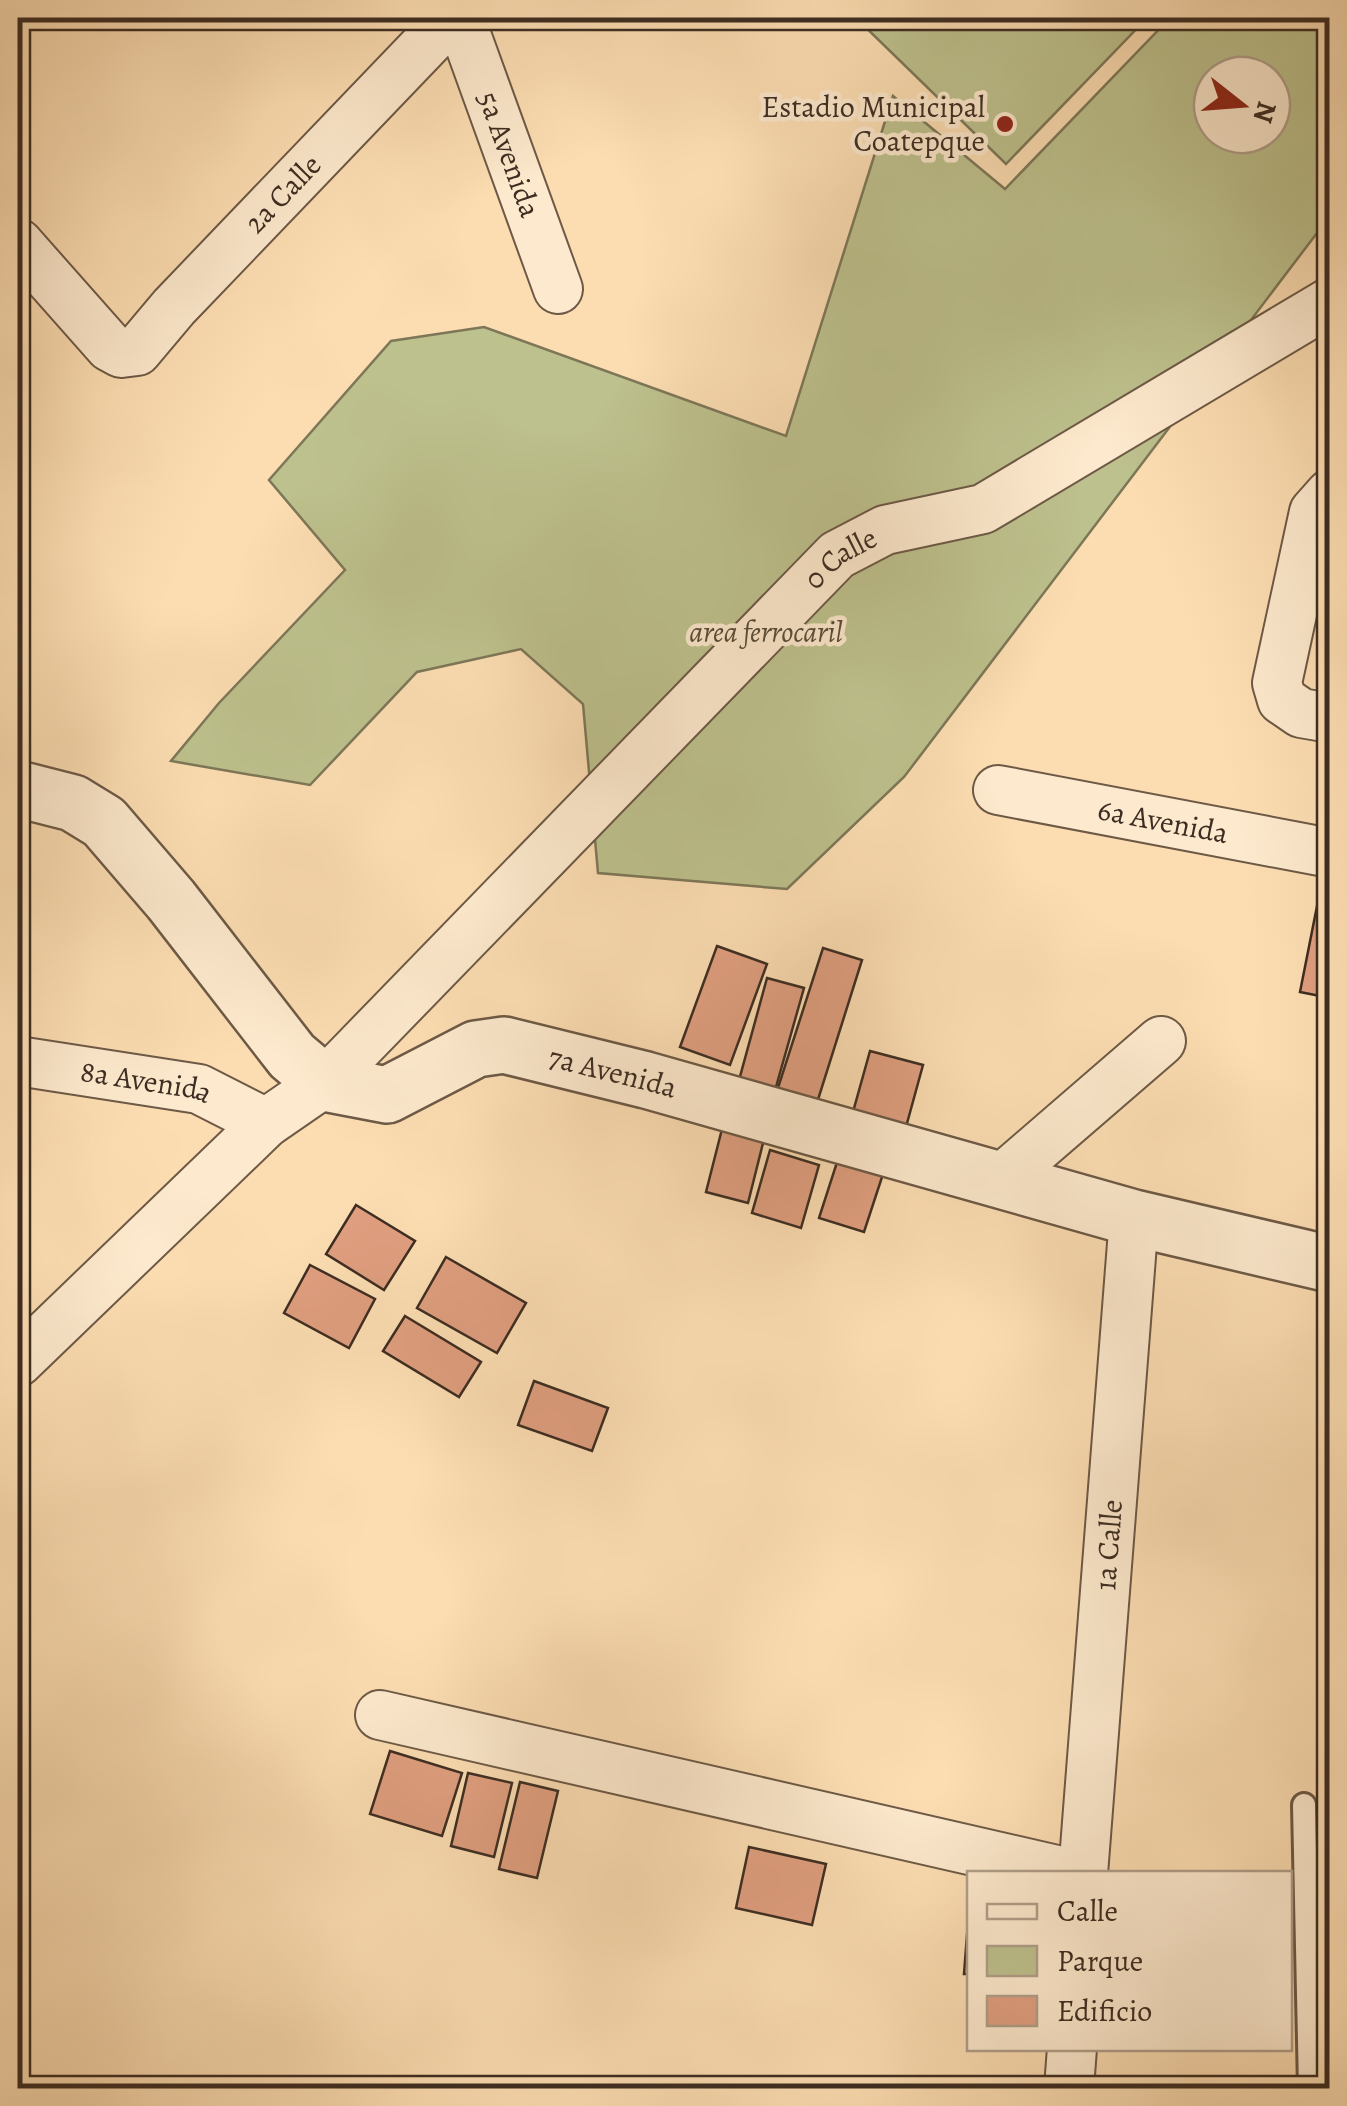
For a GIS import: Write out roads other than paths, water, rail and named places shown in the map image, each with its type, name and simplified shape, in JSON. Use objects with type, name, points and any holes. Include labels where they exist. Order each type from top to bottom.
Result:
[{"type":"street","name":"2a Calle","points":[[18,243],[110,347],[121,353],[137,351],[450,18]]},
{"type":"street","name":"5a Avenida","points":[[460,18],[558,289]]},
{"type":"street","name":"0 Calle","points":[[24,1347],[266,1123],[324,1082],[837,555],[885,530],[983,509],[1330,302]]},
{"type":"street","points":[[1330,494],[1314,512],[1276,683],[1282,700],[1301,713],[1330,718]]},
{"type":"street","name":"7a Avenida","points":[[18,790],[73,803],[104,822],[171,900],[292,1056],[324,1082],[387,1095],[476,1049],[504,1046],[646,1080],[1134,1218],[1330,1264]]},
{"type":"street","name":"6a Avenida","points":[[998,790],[1330,853]]},
{"type":"street","points":[[1000,1182],[1161,1042]]},
{"type":"street","name":"8a Avenida","points":[[18,1061],[199,1090],[266,1123]]},
{"type":"street","name":"1a Calle","points":[[1083,1871],[1134,1218]]},
{"type":"street","points":[[380,1715],[1061,1871]]},
{"type":"street","points":[[1070,2088],[1072,2051]]},
{"type":"lane","points":[[1304,1806],[1310,2088]]},
{"type":"place","name":"Estadio Municipal Coatepque","points":[[1005,124]]},
{"type":"park label","name":"area ferrocaril","points":[[766,632]]}]
